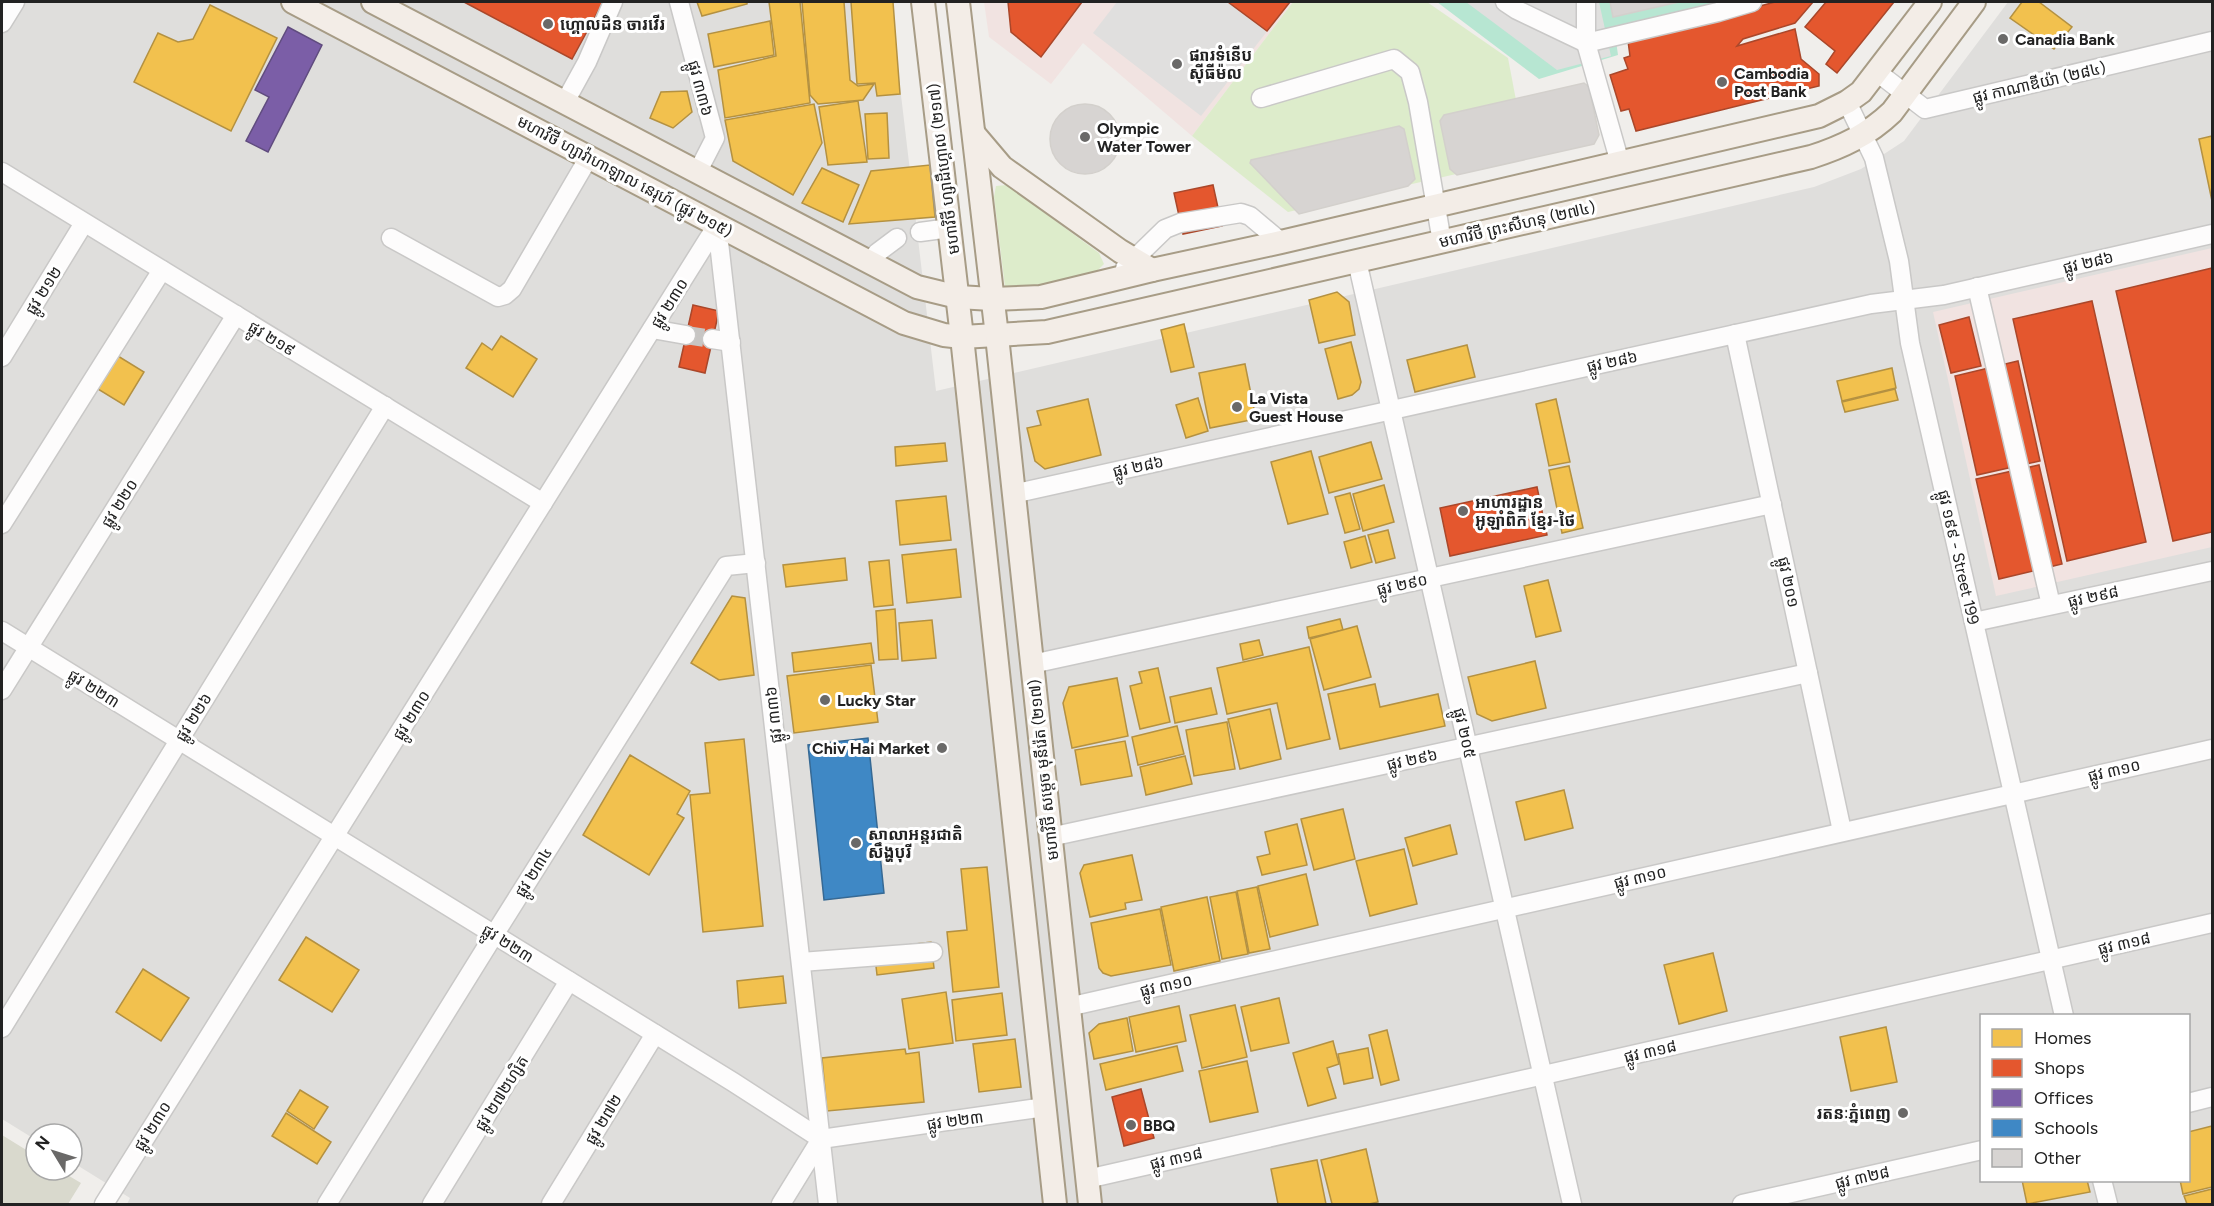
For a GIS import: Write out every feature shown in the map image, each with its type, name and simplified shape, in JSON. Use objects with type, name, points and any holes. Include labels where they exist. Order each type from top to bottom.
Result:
[{"type":"main road","name":"មហាវិថី ហ្សាវ៉ាហាឡាល នេរុហ៍ (ផ្លូវ ២១៥)","points":[[293,2],[904,323],[944,335],[996,336]]},
{"type":"main road","points":[[373,2],[917,287],[958,297],[992,299],[1041,297],[1113,280],[1143,265],[1281,242],[1819,116],[1861,92],[1930,2]]},
{"type":"main road","name":"មហាវិថី ហ្សាដឹហ្គោល (២១៧)","points":[[923,2],[962,337]]},
{"type":"main road","name":"មហាវិថី ហ្សាដឹហ្គោល (២១៧)","points":[[958,2],[996,336]]},
{"type":"main road","name":"មហាវិថី ព្រះសីហនុ (២៧៤)","points":[[996,336],[1047,332],[1811,157],[1838,148],[1863,136],[1886,118],[1974,2]]},
{"type":"main road","points":[[974,134],[1002,166],[1143,265]]},
{"type":"main road","name":"មហាវិថី សម្តេច មុនីរ៉េត (២១៧)","points":[[996,336],[1089,1204]]},
{"type":"main road","name":"មហាវិថី សម្តេច មុនីរ៉េត (២១៧)","points":[[962,337],[1055,1204]]},
{"type":"street","points":[[2,23],[15,2]]},
{"type":"street","points":[[565,102],[587,62],[613,2]]},
{"type":"street","name":"ផ្លូវ ៣៣៦","points":[[679,2],[715,138],[698,171]]},
{"type":"street","points":[[1505,2],[1586,43],[1752,2]]},
{"type":"street","points":[[1586,2],[1586,43],[1620,163]]},
{"type":"street","name":"ផ្លូវ កាណាឌីយ៉ា (២៨៤)","points":[[1877,72],[1925,109],[2212,41]]},
{"type":"street","points":[[1261,98],[1394,59],[1410,72],[1418,102],[1442,242]]},
{"type":"street","name":"ផ្លូវ ១៩៩ - Street 199","points":[[1847,102],[1874,158],[1899,261],[1910,343],[2064,1014]]},
{"type":"street","points":[[391,238],[498,297],[505,295],[512,289],[589,157]]},
{"type":"street","name":"ផ្លូវ ២១៩","points":[[5,181],[84,223],[543,503]]},
{"type":"street","points":[[1143,265],[1165,230],[1180,222],[1241,213],[1250,216],[1281,242]]},
{"type":"street","name":"ផ្លូវ ២១២","points":[[2,357],[84,223]]},
{"type":"street","name":"ផ្លូវ ៣៣៦","points":[[717,225],[828,1204]]},
{"type":"street","name":"ផ្លូវ ២៣០","points":[[104,1204],[717,225]]},
{"type":"street","points":[[920,232],[950,228]]},
{"type":"street","name":"ផ្លូវ ២៨៦","points":[[1013,494],[1871,304],[1977,287],[2212,234]]},
{"type":"street","points":[[870,262],[876,253],[897,238]]},
{"type":"street","name":"ផ្លូវ ២០៥","points":[[1357,261],[1572,1204]]},
{"type":"street","points":[[2,525],[162,270]]},
{"type":"street","points":[[1977,287],[2051,605]]},
{"type":"street","name":"ផ្លូវ ២២០","points":[[2,690],[236,315]]},
{"type":"street","points":[[652,329],[686,335]]},
{"type":"street","name":"ផ្លូវ ២០១","points":[[1735,334],[1842,831]]},
{"type":"street","points":[[712,339],[731,342]]},
{"type":"street","name":"ផ្លូវ ២២៦","points":[[2,1028],[385,406]]},
{"type":"street","name":"ផ្លូវ ២៩០","points":[[1032,663],[1772,504]]},
{"type":"street","name":"ផ្លូវ ២៣៤","points":[[327,1204],[726,566],[756,563]]},
{"type":"street","name":"ផ្លូវ ២៩៨","points":[[1974,622],[2212,572]]},
{"type":"street","name":"ផ្លូវ ២២៣","points":[[2,631],[821,1139],[1045,1107]]},
{"type":"street","name":"ផ្លូវ ២៩៦","points":[[1050,837],[1808,673]]},
{"type":"street","name":"ផ្លូវ ៣១០","points":[[1068,1007],[2212,749]]},
{"type":"street","name":"ផ្លូវ ៣១៨","points":[[1087,1179],[2212,923]]},
{"type":"street","points":[[801,962],[933,952]]},
{"type":"street","name":"ផ្លូវ ២៧២ហ្សិត","points":[[432,1204],[569,981]]},
{"type":"street","name":"ផ្លូវ ២៧២","points":[[551,1204],[655,1034]]},
{"type":"street","points":[[2190,1102],[2212,1097]]},
{"type":"street","points":[[781,1204],[821,1139]]},
{"type":"street","name":"ផ្លូវ ៣២៨","points":[[1742,1204],[1980,1150]]},
{"type":"street","points":[[2102,1182],[2108,1204]]},
{"type":"shaded area","points":[[2,2],[890,2],[936,391],[1814,187],[1861,169],[1904,141],[2008,2],[2212,2],[2212,1204],[127,1204],[130,1198],[84,1169],[84,1122],[24,1122],[24,1133],[2,1119]]},
{"type":"shaded area","name":"ផ្សារទំនើប ស៊ីធីម៉ល","points":[[984,2],[1293,2],[1192,136],[1083,43],[1051,84],[989,37]]},
{"type":"shaded area","points":[[1117,2],[1290,2],[1201,116],[1093,33]]},
{"type":"shaded area","points":[[1466,2],[1599,2],[1611,56],[1557,70]]},
{"type":"shaded area","points":[[2212,248],[2212,547],[1996,596],[1933,312]]},
{"type":"shaded area","points":[[2,1135],[24,1149],[24,1182],[81,1183],[68,1204],[2,1204]]},
{"type":"green space","points":[[1293,2],[1427,2],[1508,58],[1527,158],[1288,212],[1192,136]]},
{"type":"green space","points":[[1437,2],[1721,2],[1614,27],[1618,55],[1539,79]]},
{"type":"green space","points":[[1007,185],[1099,253],[1104,264],[1095,273],[1046,284],[1005,287],[994,197],[996,186]]},
{"type":"building: Homes","points":[[697,2],[747,2],[747,4],[702,16]]},
{"type":"building: Homes","points":[[769,2],[800,2],[810,103],[725,118],[718,70],[776,56]]},
{"type":"building: Homes","points":[[802,2],[844,2],[850,80],[858,86],[874,84],[863,100],[818,104],[810,95]]},
{"type":"building: Homes","points":[[851,2],[893,2],[900,94],[877,96],[875,83],[857,84]]},
{"type":"building: Homes","points":[[2022,2],[2039,2],[2072,27],[2054,49],[2010,18]]},
{"type":"building: Homes","points":[[210,5],[277,38],[231,131],[134,82],[158,33],[178,42],[193,39]]},
{"type":"building: Homes","points":[[770,21],[774,55],[714,67],[708,34]]},
{"type":"building: Homes","points":[[687,91],[692,112],[673,128],[650,118],[661,92]]},
{"type":"building: Homes","points":[[858,101],[867,162],[828,165],[819,107]]},
{"type":"building: Homes","points":[[814,104],[822,143],[793,195],[733,161],[725,120]]},
{"type":"building: Homes","points":[[887,113],[889,158],[868,159],[865,114]]},
{"type":"building: Homes","points":[[2212,136],[2212,201],[2199,139]]},
{"type":"building: Homes","points":[[930,165],[935,217],[849,224],[871,171]]},
{"type":"building: Homes","points":[[822,168],[859,185],[843,222],[802,203]]},
{"type":"building: Homes","points":[[1337,292],[1349,302],[1355,335],[1319,343],[1309,300]]},
{"type":"building: Homes","points":[[1184,324],[1194,367],[1171,372],[1161,330]]},
{"type":"building: Homes","points":[[501,336],[537,359],[513,397],[466,368],[482,343],[492,350]]},
{"type":"building: Homes","points":[[1351,342],[1361,382],[1359,389],[1352,395],[1338,399],[1325,349]]},
{"type":"building: Homes","points":[[1467,345],[1475,377],[1415,392],[1407,360]]},
{"type":"building: Homes","points":[[113,353],[144,372],[124,405],[93,386]]},
{"type":"building: Homes","points":[[1245,364],[1256,419],[1210,428],[1199,373]]},
{"type":"building: Homes","points":[[1892,368],[1896,388],[1842,401],[1837,381]]},
{"type":"building: Homes","points":[[1895,389],[1898,400],[1845,412],[1842,402]]},
{"type":"building: Homes","points":[[1198,398],[1208,431],[1186,438],[1176,405]]},
{"type":"building: Homes","points":[[1088,399],[1101,455],[1045,469],[1035,461],[1027,428],[1041,425],[1037,411]]},
{"type":"building: Homes","points":[[1556,399],[1570,462],[1549,466],[1536,404]]},
{"type":"building: Homes","points":[[1371,442],[1382,479],[1329,493],[1319,457]]},
{"type":"building: Homes","points":[[945,443],[947,461],[896,466],[895,447]]},
{"type":"building: Homes","points":[[1311,451],[1328,514],[1288,524],[1271,462]]},
{"type":"building: Homes","points":[[1569,466],[1583,528],[1562,533],[1549,470]]},
{"type":"building: Homes","points":[[1384,485],[1394,522],[1363,531],[1353,494]]},
{"type":"building: Homes","points":[[1350,493],[1360,529],[1345,533],[1335,497]]},
{"type":"building: Homes","points":[[946,496],[951,540],[900,545],[896,501]]},
{"type":"building: Homes","points":[[1388,530],[1395,558],[1376,563],[1368,535]]},
{"type":"building: Homes","points":[[1365,536],[1372,562],[1351,568],[1344,542]]},
{"type":"building: Homes","points":[[956,549],[961,597],[907,603],[902,555]]},
{"type":"building: Homes","points":[[845,558],[847,580],[786,587],[783,565]]},
{"type":"building: Homes","points":[[889,560],[893,605],[874,607],[869,562]]},
{"type":"building: Homes","points":[[1548,580],[1561,631],[1536,637],[1524,586]]},
{"type":"building: Homes","points":[[732,596],[745,598],[754,675],[719,680],[691,663]]},
{"type":"building: Homes","points":[[895,609],[898,659],[879,660],[876,611]]},
{"type":"building: Homes","points":[[1340,619],[1343,630],[1309,638],[1307,627]]},
{"type":"building: Homes","points":[[932,620],[936,658],[902,661],[899,623]]},
{"type":"building: Homes","points":[[1357,626],[1371,677],[1324,690],[1310,639]]},
{"type":"building: Homes","points":[[1259,640],[1263,655],[1243,660],[1240,644]]},
{"type":"building: Homes","points":[[871,643],[874,663],[794,672],[792,653]]},
{"type":"building: Homes","points":[[1309,647],[1330,739],[1287,749],[1277,703],[1227,714],[1217,668]]},
{"type":"building: Homes","points":[[1535,661],[1546,708],[1492,721],[1477,714],[1468,677]]},
{"type":"building: Homes","points":[[871,665],[878,722],[794,733],[787,676]]},
{"type":"building: Homes","points":[[1158,668],[1170,722],[1140,729],[1130,686],[1142,683],[1139,672]]},
{"type":"building: Homes","points":[[1117,678],[1128,736],[1072,748],[1063,703],[1069,687]]},
{"type":"building: Homes","points":[[1375,684],[1380,707],[1438,694],[1445,726],[1340,749],[1328,694]]},
{"type":"building: Homes","points":[[1211,688],[1217,714],[1175,723],[1170,697]]},
{"type":"building: Homes","points":[[1270,709],[1281,759],[1240,769],[1228,719]]},
{"type":"building: Homes","points":[[1227,722],[1235,769],[1194,776],[1186,730]]},
{"type":"building: Homes","points":[[1177,726],[1184,754],[1138,765],[1132,737]]},
{"type":"building: Homes","points":[[744,739],[763,926],[703,932],[690,795],[710,793],[705,743]]},
{"type":"building: Homes","points":[[1125,741],[1132,776],[1081,785],[1075,750]]},
{"type":"building: Homes","points":[[630,755],[690,791],[677,814],[684,818],[649,875],[583,835]]},
{"type":"building: Homes","points":[[1185,756],[1192,784],[1146,795],[1140,767]]},
{"type":"building: Homes","points":[[1564,790],[1573,828],[1525,840],[1516,802]]},
{"type":"building: Homes","points":[[1343,809],[1355,859],[1314,870],[1301,819]]},
{"type":"building: Homes","points":[[1297,824],[1307,865],[1262,875],[1257,857],[1270,854],[1265,832]]},
{"type":"building: Homes","points":[[1450,825],[1457,854],[1413,866],[1405,838]]},
{"type":"building: Homes","points":[[1404,849],[1417,904],[1370,916],[1356,861]]},
{"type":"building: Homes","points":[[1132,855],[1142,900],[1125,903],[1126,909],[1090,917],[1080,873],[1084,865]]},
{"type":"building: Homes","points":[[987,867],[999,987],[953,992],[947,932],[967,930],[961,869]]},
{"type":"building: Homes","points":[[1306,874],[1318,925],[1270,937],[1258,886]]},
{"type":"building: Homes","points":[[1257,887],[1270,949],[1249,953],[1237,891]]},
{"type":"building: Homes","points":[[1236,892],[1248,954],[1222,959],[1210,897]]},
{"type":"building: Homes","points":[[1207,897],[1220,961],[1174,971],[1161,907]]},
{"type":"building: Homes","points":[[1160,909],[1171,965],[1111,976],[1103,973],[1099,968],[1091,923]]},
{"type":"building: Homes","points":[[306,937],[359,970],[332,1012],[279,980]]},
{"type":"building: Homes","points":[[931,942],[934,968],[877,975],[874,949]]},
{"type":"building: Homes","points":[[1713,953],[1727,1011],[1679,1024],[1664,965]]},
{"type":"building: Homes","points":[[143,969],[189,998],[161,1041],[116,1012]]},
{"type":"building: Homes","points":[[783,976],[786,1003],[739,1008],[737,981]]},
{"type":"building: Homes","points":[[946,992],[953,1043],[909,1049],[902,999]]},
{"type":"building: Homes","points":[[1002,993],[1007,1035],[956,1041],[952,1000]]},
{"type":"building: Homes","points":[[1279,998],[1289,1043],[1251,1051],[1241,1007]]},
{"type":"building: Homes","points":[[1235,1005],[1247,1057],[1202,1068],[1190,1015]]},
{"type":"building: Homes","points":[[1179,1006],[1186,1041],[1136,1052],[1129,1017]]},
{"type":"building: Homes","points":[[1127,1018],[1133,1051],[1094,1059],[1089,1033],[1099,1024]]},
{"type":"building: Homes","points":[[1886,1027],[1897,1082],[1851,1091],[1840,1037]]},
{"type":"building: Homes","points":[[1387,1030],[1399,1080],[1381,1085],[1369,1035]]},
{"type":"building: Homes","points":[[1015,1039],[1021,1087],[979,1092],[973,1044]]},
{"type":"building: Homes","points":[[1333,1041],[1339,1064],[1327,1068],[1336,1098],[1308,1106],[1293,1053]]},
{"type":"building: Homes","points":[[1177,1046],[1183,1071],[1106,1090],[1100,1064]]},
{"type":"building: Homes","points":[[1368,1048],[1373,1078],[1344,1084],[1338,1054]]},
{"type":"building: Homes","points":[[905,1049],[906,1054],[919,1052],[924,1102],[827,1111],[822,1058]]},
{"type":"building: Homes","points":[[1247,1061],[1258,1112],[1210,1122],[1199,1071]]},
{"type":"building: Homes","points":[[300,1090],[328,1107],[314,1129],[287,1111]]},
{"type":"building: Homes","points":[[286,1113],[331,1142],[317,1164],[272,1136]]},
{"type":"building: Homes","points":[[2212,1126],[2212,1187],[2183,1194],[2180,1182],[2190,1182],[2190,1132]]},
{"type":"building: Homes","points":[[1366,1149],[1378,1202],[1332,1204],[1321,1160]]},
{"type":"building: Homes","points":[[1317,1160],[1326,1204],[1278,1204],[1271,1169]]},
{"type":"building: Homes","points":[[2022,1182],[2088,1182],[2090,1192],[2027,1204]]},
{"type":"building: Homes","points":[[2212,1189],[2212,1204],[2187,1204],[2184,1196]]},
{"type":"building: Shops","name":"ហ្គោលដិន ចារវើរ","points":[[464,2],[603,2],[572,59]]},
{"type":"building: Shops","points":[[1008,2],[1082,2],[1041,57],[1011,32]]},
{"type":"building: Shops","points":[[1228,2],[1290,2],[1267,31]]},
{"type":"building: Shops","points":[[1775,2],[1813,2],[1795,23],[1743,39],[1737,46],[1795,29],[1801,59],[1819,74],[1819,86],[1636,131],[1629,109],[1621,111],[1610,75],[1628,69],[1624,58],[1630,56],[1628,41]]},
{"type":"building: Shops","points":[[1826,2],[1894,2],[1837,73],[1826,64],[1835,51],[1805,27]]},
{"type":"building: Shops","points":[[1213,185],[1222,226],[1183,234],[1174,193]]},
{"type":"building: Shops","points":[[2212,268],[2212,532],[2173,541],[2116,291]]},
{"type":"building: Shops","points":[[2092,301],[2146,542],[2067,561],[2013,319]]},
{"type":"building: Shops","points":[[693,305],[719,311],[705,373],[679,367]]},
{"type":"building: Shops","points":[[1969,317],[1981,366],[1951,373],[1939,325]]},
{"type":"building: Shops","points":[[2018,361],[2040,461],[1977,475],[1955,376]]},
{"type":"building: Shops","points":[[2039,465],[2062,564],[1999,579],[1976,479]]},
{"type":"building: Shops","points":[[1537,487],[1547,535],[1450,556],[1440,508]]},
{"type":"building: Shops","points":[[1141,1089],[1154,1138],[1124,1146],[1112,1097]]},
{"type":"building: Offices","points":[[288,27],[322,45],[268,152],[246,141],[269,97],[255,90]]},
{"type":"building: Schools","points":[[868,738],[884,893],[824,900],[808,745]]},
{"type":"building: Other","points":[[1610,2],[1679,2],[1613,17]]},
{"type":"building: Other","points":[[1584,83],[1589,87],[1599,135],[1594,144],[1457,175],[1450,169],[1440,121],[1444,115]]},
{"type":"building: Other","name":"Olympic Water Tower","points":[[1092,104],[1105,110],[1114,119],[1118,125],[1120,139],[1118,153],[1110,164],[1099,172],[1078,174],[1060,164],[1052,153],[1050,132],[1060,114],[1071,106]]},
{"type":"building: Other","points":[[1399,126],[1404,129],[1415,179],[1408,186],[1299,214],[1250,163],[1251,160]]},
{"type":"tunnel","points":[[686,335],[712,339]]},
{"type":"place","name":"ហ្គោលដិន ចារវើរ","points":[[548,24]]},
{"type":"place","name":"Canadia Bank","points":[[2003,39]]},
{"type":"place","name":"ផ្សារទំនើប ស៊ីធីម៉ល","points":[[1177,64]]},
{"type":"place","name":"Cambodia Post Bank","points":[[1722,82]]},
{"type":"place","name":"Olympic Water Tower","points":[[1085,137]]},
{"type":"place","name":"La Vista Guest House","points":[[1237,407]]},
{"type":"place","name":"អាហារដ្ឋាន អូឡាំពិក ខ្មែរ-ថៃ","points":[[1463,511]]},
{"type":"place","name":"Lucky Star","points":[[825,700]]},
{"type":"place","name":"Chiv Hai Market","points":[[942,748]]},
{"type":"place","name":"សាលាអន្តរជាតិ សឹង្ហបុរី","points":[[856,843]]},
{"type":"place","name":"រតនៈភ្នំពេញ","points":[[1903,1113]]},
{"type":"place","name":"BBQ","points":[[1131,1125]]}]
